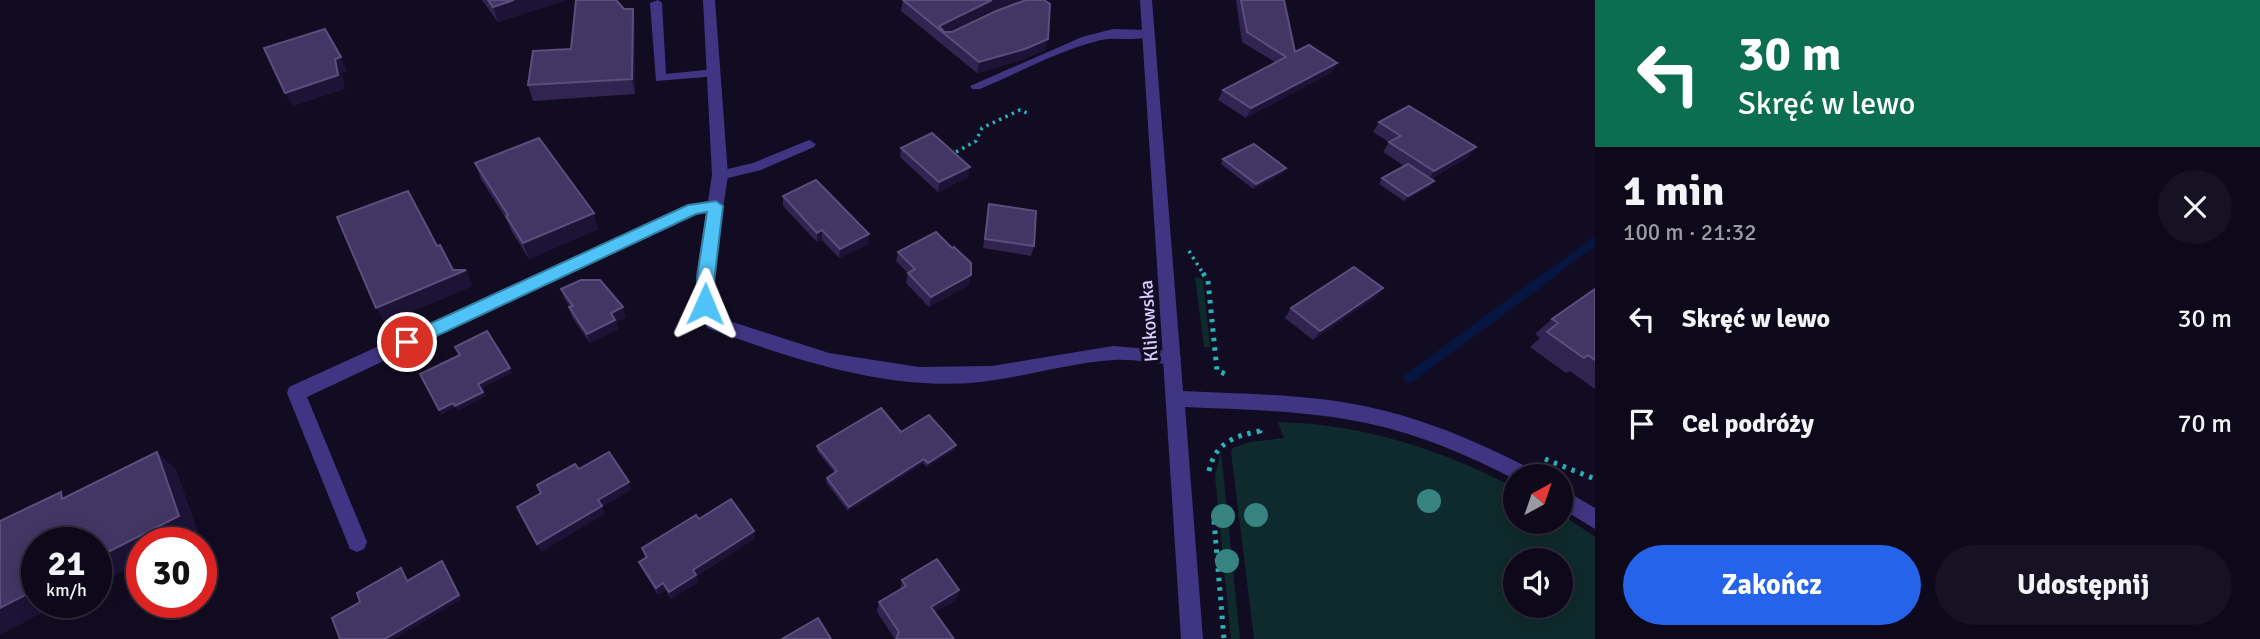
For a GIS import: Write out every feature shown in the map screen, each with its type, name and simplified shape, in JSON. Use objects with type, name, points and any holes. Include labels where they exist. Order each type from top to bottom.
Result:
[{"type":"street","points":[[709,0],[720,176],[705,277],[705,304],[713,323],[775,345],[858,369],[950,376],[1000,372],[1115,353],[1172,358]]},
{"type":"street","name":"Klikowska","points":[[1146,0],[1192,639]]},
{"type":"street","points":[[357,542],[296,393],[694,209],[716,206]]},
{"type":"street","points":[[1175,398],[1293,405],[1364,414],[1437,436],[1503,466]]},
{"type":"street","points":[[1573,504],[1595,519]]},
{"type":"lane","points":[[656,3],[660,78],[714,73]]},
{"type":"lane","points":[[976,86],[1086,40],[1113,33],[1148,34]]},
{"type":"lane","points":[[720,176],[757,167],[809,145]]},
{"type":"path","points":[[956,152],[976,141],[982,128],[1020,110],[1029,114]]},
{"type":"path","points":[[1187,248],[1208,281],[1217,371]]},
{"type":"path","points":[[1209,472],[1214,453],[1226,441],[1260,431],[1257,423]]},
{"type":"path","points":[[1213,514],[1224,639]]},
{"type":"green space","points":[[1195,277],[1203,279],[1210,347],[1204,347]]},
{"type":"green space","points":[[1278,422],[1340,428],[1400,441],[1503,482],[1503,534],[1573,534],[1573,522],[1595,537],[1595,639],[1254,639],[1231,452],[1233,448],[1250,442],[1284,438]]},
{"type":"green space","points":[[1221,451],[1240,639],[1231,639],[1215,476]]},
{"type":"building","points":[[488,0],[514,0],[493,7]]},
{"type":"building","points":[[576,0],[616,0],[624,9],[633,9],[632,79],[528,85],[533,51],[571,49]]},
{"type":"building","points":[[903,0],[992,0],[939,26],[944,32],[952,32],[1026,0],[1044,0],[1050,4],[1048,39],[1025,49],[979,62]]},
{"type":"building","points":[[1241,0],[1284,0],[1295,52],[1309,45],[1337,63],[1251,108],[1223,90],[1286,57],[1247,32]]},
{"type":"building","points":[[325,29],[341,57],[335,59],[338,75],[285,93],[264,48]]},
{"type":"building","points":[[1409,106],[1476,147],[1434,171],[1389,142],[1401,136],[1379,122]]},
{"type":"building","points":[[932,133],[970,167],[939,182],[901,148]]},
{"type":"building","points":[[539,138],[594,213],[523,243],[475,163]]},
{"type":"building","points":[[1254,144],[1286,168],[1256,184],[1223,159]]},
{"type":"building","points":[[1408,164],[1434,181],[1408,196],[1382,178]]},
{"type":"building","points":[[816,180],[869,234],[840,249],[822,230],[817,233],[783,196]]},
{"type":"building","points":[[408,191],[453,270],[466,270],[376,308],[337,217]]},
{"type":"building","points":[[989,204],[1036,211],[1034,246],[985,239]]},
{"type":"building","points":[[936,232],[971,263],[971,275],[931,297],[908,273],[915,269],[898,252]]},
{"type":"building","points":[[1354,267],[1383,288],[1320,331],[1291,308]]},
{"type":"building","points":[[581,280],[600,280],[623,307],[611,313],[615,320],[587,334],[561,289]]},
{"type":"building","points":[[1595,289],[1595,360],[1588,355],[1584,358],[1547,332],[1558,323],[1552,319]]},
{"type":"building","points":[[487,331],[510,368],[478,384],[483,392],[455,406],[453,403],[439,410],[420,374],[460,355],[455,347]]},
{"type":"building","points":[[881,408],[901,432],[929,415],[956,445],[928,463],[924,459],[849,507],[827,478],[837,471],[817,446]]},
{"type":"building","points":[[157,452],[179,516],[157,527],[126,527],[126,543],[112,550],[112,527],[21,527],[21,597],[0,608],[0,521],[61,492],[62,499]]},
{"type":"building","points":[[609,452],[629,482],[598,500],[602,506],[537,544],[517,507],[541,493],[537,485],[575,464],[579,469]]},
{"type":"building","points":[[731,499],[754,531],[693,570],[696,575],[669,592],[663,583],[656,588],[639,562],[647,557],[642,548],[696,515],[699,519]]},
{"type":"building","points":[[937,559],[959,590],[931,607],[954,639],[896,639],[899,632],[879,602],[906,586],[902,580]]},
{"type":"building","points":[[442,561],[459,595],[385,639],[340,639],[332,618],[360,602],[357,593],[401,568],[407,581]]},
{"type":"building","points":[[818,618],[831,639],[782,639]]},
{"type":"waterway","points":[[1549,275],[1595,241]]},
{"type":"waterway","points":[[1409,378],[1552,273]]},
{"type":"route","points":[[407,342],[694,209],[716,206],[705,277],[705,304]]}]
